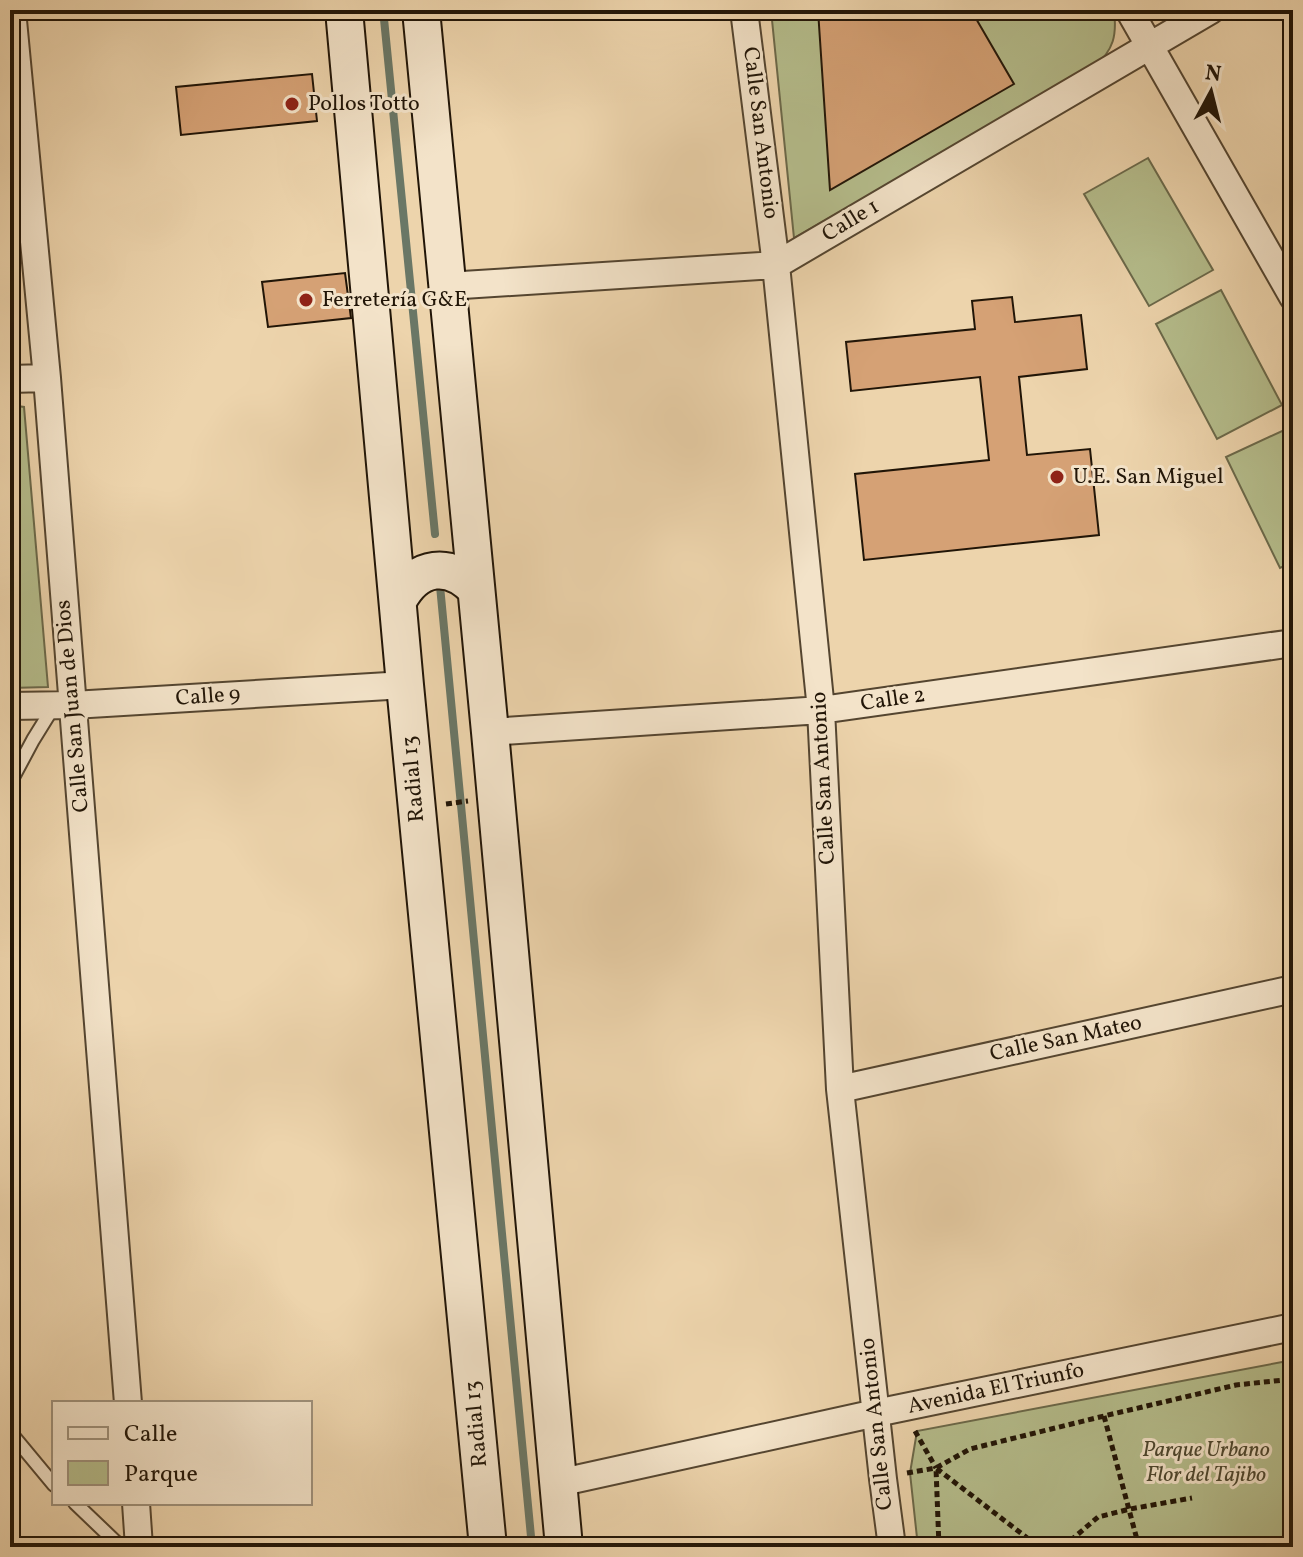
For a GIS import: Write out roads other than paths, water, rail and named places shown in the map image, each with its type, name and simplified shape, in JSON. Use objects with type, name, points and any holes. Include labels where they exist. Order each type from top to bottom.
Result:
[{"type":"main road","name":"Radial 13","points":[[344,10],[488,1547]]},
{"type":"main road","points":[[421,10],[564,1547]]},
{"type":"main road","points":[[392,533],[406,545],[432,551],[458,542],[470,529]]},
{"type":"main road","points":[[399,599],[407,585],[419,575],[435,570],[450,571],[465,578],[476,589]]},
{"type":"street","name":"Calle San Juan de Dios","points":[[12,10],[47,378],[64,706],[128,1401]]},
{"type":"street","name":"Calle San Antonio","points":[[744,10],[776,265],[821,710],[840,1089],[892,1547]]},
{"type":"street","points":[[1129,10],[1293,297]]},
{"type":"street","name":"Calle 1","points":[[447,286],[776,265],[1211,10]]},
{"type":"street","points":[[10,379],[47,378]]},
{"type":"street","name":"Calle 2","points":[[490,732],[821,710],[1293,643]]},
{"type":"street","name":"Calle 9","points":[[10,706],[64,706],[405,685]]},
{"type":"street","name":"Calle San Mateo","points":[[840,1089],[1293,989]]},
{"type":"street","name":"Avenida El Triunfo","points":[[558,1483],[876,1413],[1293,1327]]},
{"type":"street","points":[[136,1505],[139,1547]]},
{"type":"lane","points":[[10,783],[33,740],[64,706]]},
{"type":"lane","points":[[10,1432],[52,1483]]},
{"type":"lane","points":[[77,1505],[121,1547]]},
{"type":"waterway","points":[[384,19],[435,534]]},
{"type":"waterway","points":[[440,586],[532,1547]]},
{"type":"place","name":"Pollos Totto","points":[[292,104]]},
{"type":"place","name":"Ferretería G&E","points":[[306,300]]},
{"type":"place","name":"U.E. San Miguel","points":[[1057,477]]},
{"type":"park label","name":"Parque Urbano Flor del Tajibo","points":[[1206,1462]]}]
